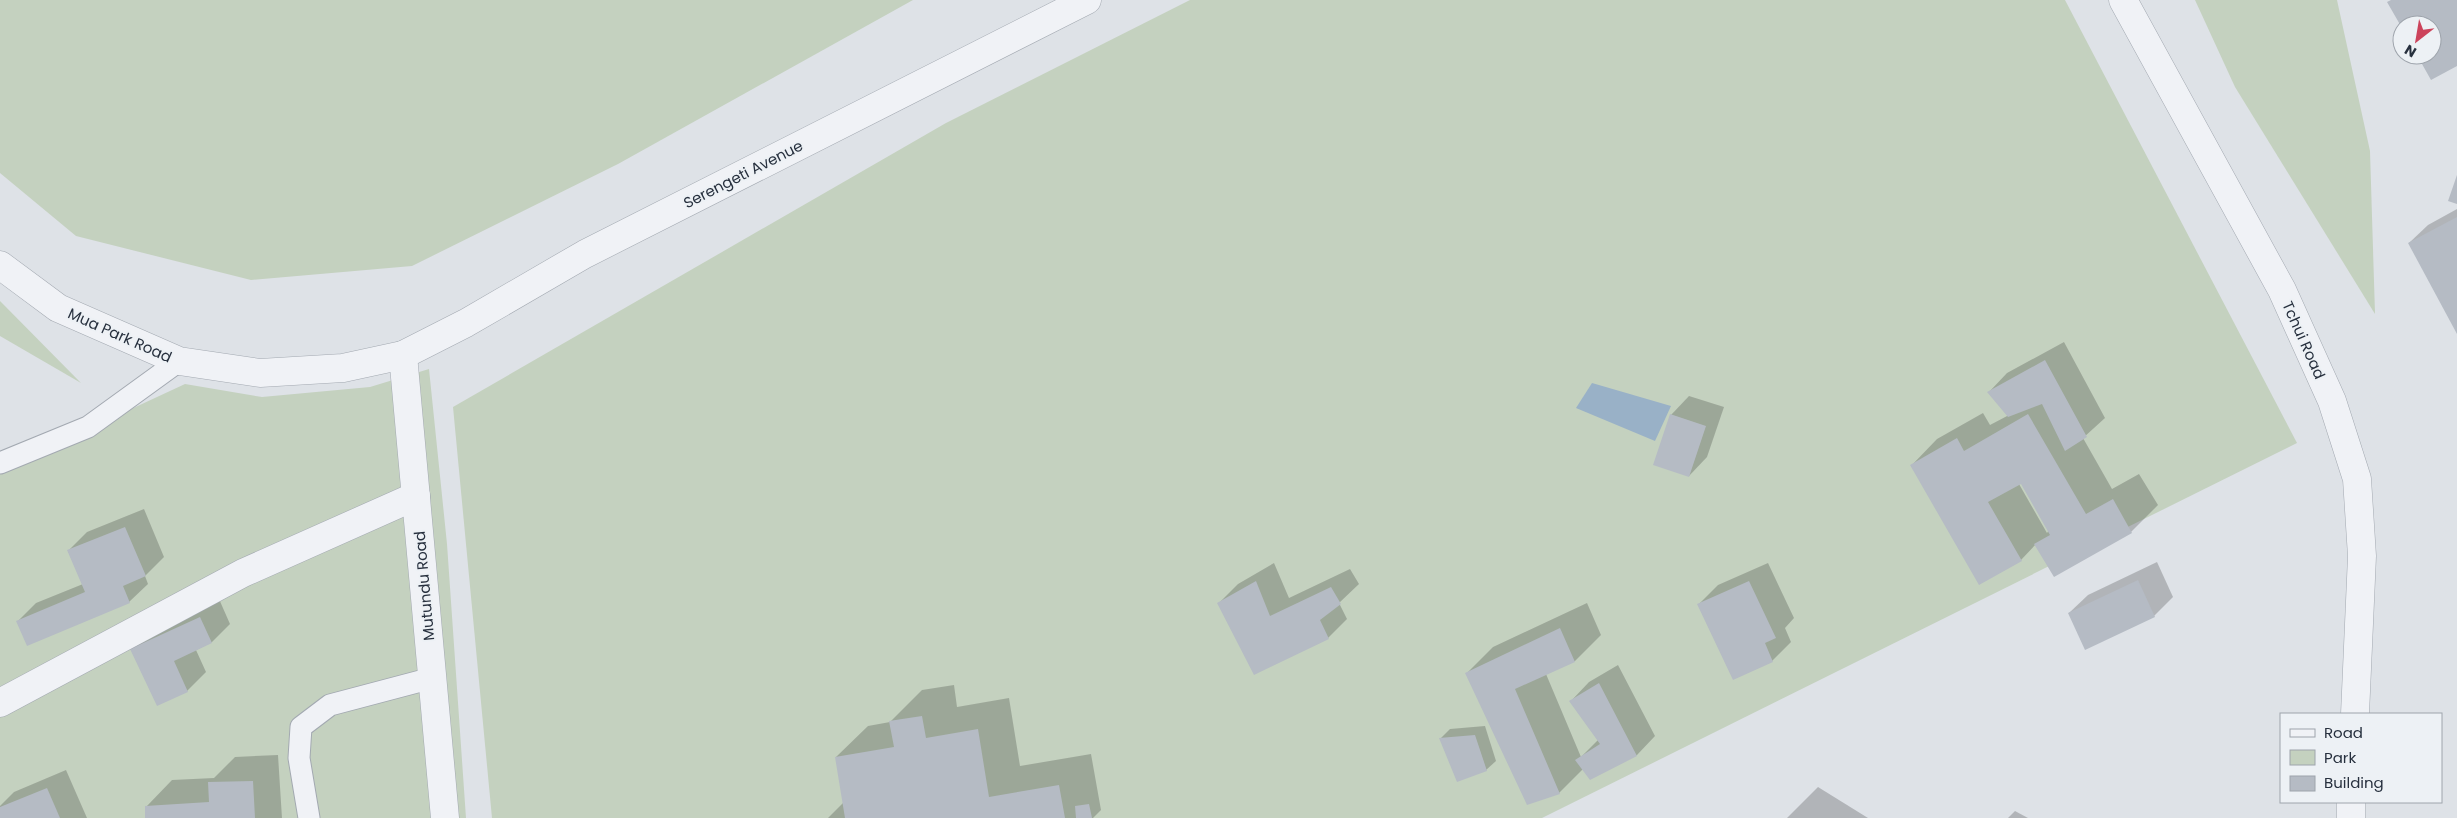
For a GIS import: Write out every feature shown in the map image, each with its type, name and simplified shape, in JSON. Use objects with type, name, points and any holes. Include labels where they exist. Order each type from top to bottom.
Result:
[{"type":"street","name":"Serengeti Avenue","points":[[403,355],[466,323],[585,254],[1087,0]]},
{"type":"street","name":"Tchui Road","points":[[2123,0],[2282,290],[2332,401],[2357,479],[2362,556],[2355,713]]},
{"type":"street","name":"Mua Park Road","points":[[0,265],[58,308],[179,361],[260,373],[343,368],[403,355]]},
{"type":"street","name":"Mutundu Road","points":[[403,355],[445,818]]},
{"type":"street","points":[[0,703],[243,573],[416,496]]},
{"type":"street","points":[[2351,803],[2351,818]]},
{"type":"lane","points":[[0,463],[88,427],[179,361]]},
{"type":"lane","points":[[309,818],[299,758],[301,727],[330,705],[432,678]]},
{"type":"green space","points":[[0,0],[913,0],[618,164],[412,266],[251,280],[76,236],[0,173]]},
{"type":"green space","points":[[1190,0],[2065,0],[2297,443],[1542,818],[492,818],[453,407],[946,123]]},
{"type":"green space","points":[[2195,0],[2337,0],[2370,151],[2375,314],[2235,87]]},
{"type":"green space","points":[[0,301],[81,383],[0,336]]},
{"type":"green space","points":[[429,369],[447,544],[466,818],[0,818],[0,470],[185,384],[262,397],[370,387]]},
{"type":"water","points":[[1592,383],[1671,406],[1655,441],[1576,408]]},
{"type":"building","points":[[2391,0],[2457,0],[2457,66],[2431,80],[2423,65],[2442,65],[2442,15],[2394,15],[2387,2]]},
{"type":"building","points":[[2457,175],[2457,204],[2448,201]]},
{"type":"building","points":[[2457,217],[2457,334],[2408,243]]},
{"type":"building","points":[[2045,360],[2087,437],[2065,451],[2042,404],[2008,417],[1987,392]]},
{"type":"building","points":[[1670,414],[1706,426],[1689,477],[1653,465]]},
{"type":"building","points":[[2028,414],[2086,514],[2113,499],[2132,533],[2054,577],[2034,544],[2050,535],[2021,484],[1988,502],[2022,561],[1979,585],[1910,465],[1957,438],[1964,451]]},
{"type":"building","points":[[125,527],[146,576],[123,586],[130,603],[27,646],[16,621],[85,592],[67,550]]},
{"type":"building","points":[[2138,580],[2155,617],[2085,650],[2068,613]]},
{"type":"building","points":[[1256,581],[1270,616],[1331,587],[1341,604],[1320,620],[1329,639],[1254,675],[1217,603]]},
{"type":"building","points":[[1749,581],[1776,638],[1765,643],[1773,662],[1733,680],[1697,604]]},
{"type":"building","points":[[200,617],[212,643],[174,661],[188,692],[157,706],[130,649]]},
{"type":"building","points":[[1560,628],[1575,662],[1515,689],[1560,794],[1527,805],[1465,673]]},
{"type":"building","points":[[1599,683],[1637,756],[1590,780],[1575,760],[1600,744],[1569,701]]},
{"type":"building","points":[[922,716],[926,738],[978,729],[989,797],[1059,785],[1065,818],[845,818],[835,757],[894,747],[889,721]]},
{"type":"building","points":[[1475,735],[1487,771],[1457,782],[1439,738]]},
{"type":"building","points":[[253,781],[255,818],[145,818],[145,806],[209,802],[208,782]]},
{"type":"building","points":[[47,788],[60,818],[0,818],[0,807]]},
{"type":"building","points":[[1089,804],[1092,818],[1076,818],[1075,806]]}]
